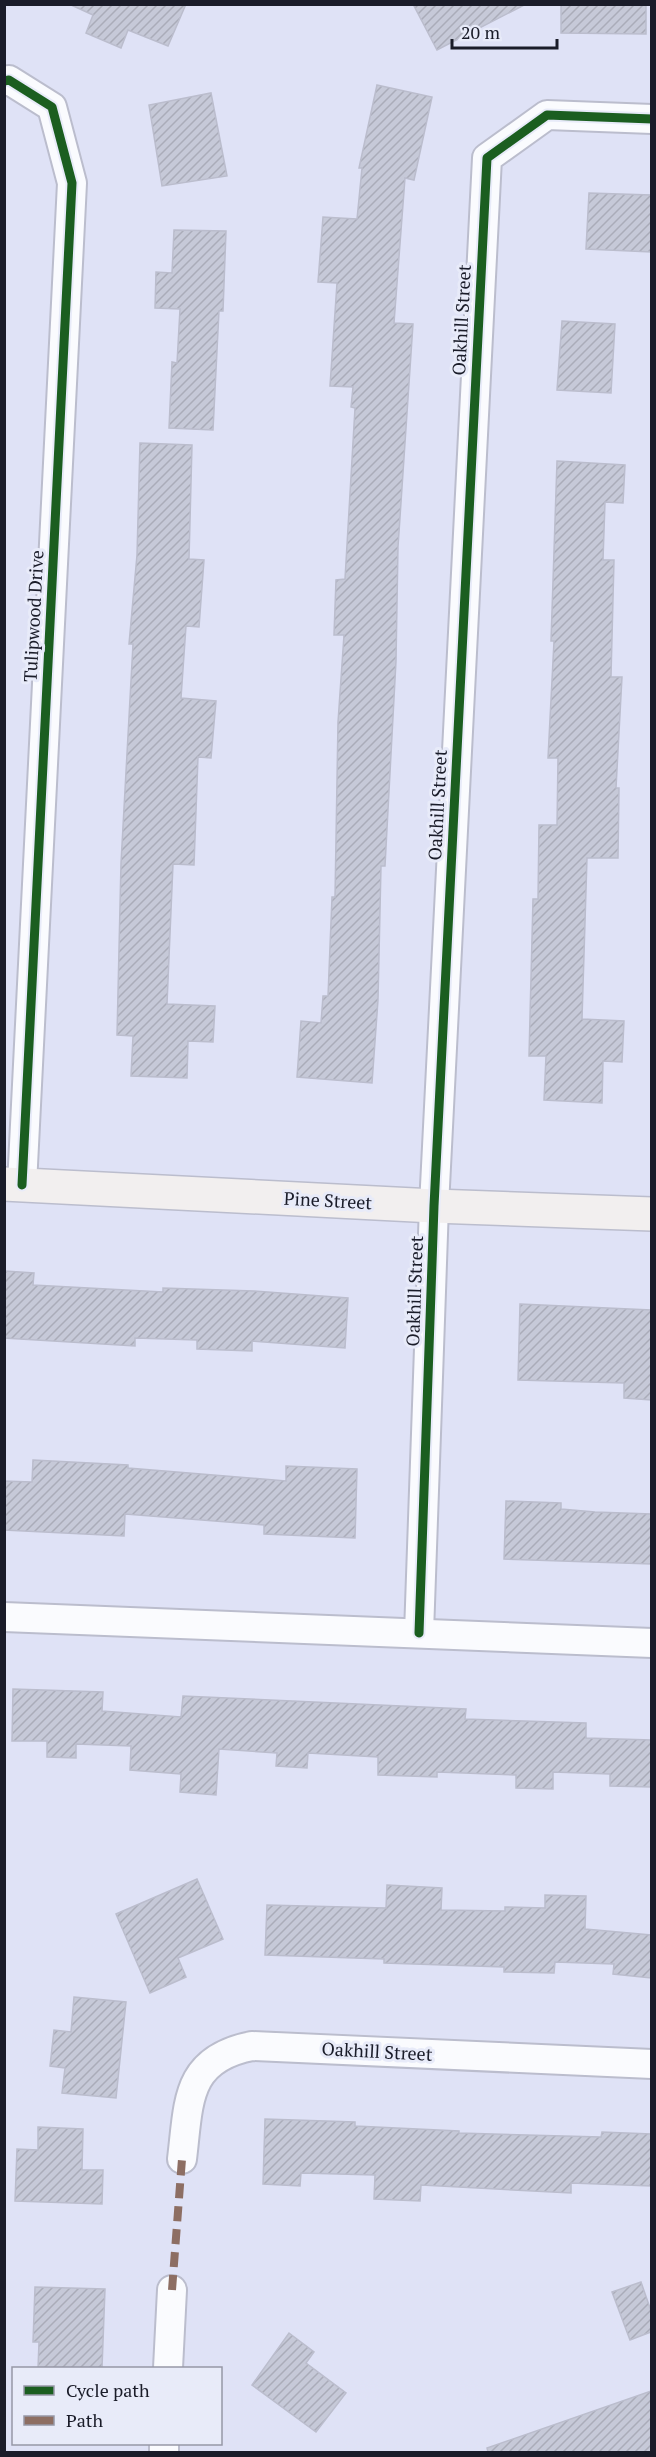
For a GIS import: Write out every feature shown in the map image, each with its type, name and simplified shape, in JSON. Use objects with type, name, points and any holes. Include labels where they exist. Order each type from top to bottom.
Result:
[{"type":"street","name":"Tulipwood Drive","points":[[4,81],[9,80],[52,107],[72,183],[13,1184]]},
{"type":"street","name":"Oakhill Street","points":[[419,1633],[434,1206],[487,158],[547,115],[651,119]]},
{"type":"street","name":"Pine Street","points":[[13,1184],[434,1206],[651,1214]]},
{"type":"street","points":[[4,1617],[651,1643]]},
{"type":"street","name":"Oakhill Street","points":[[182,2159],[190,2094],[207,2065],[227,2051],[252,2046],[651,2064]]},
{"type":"street","points":[[168,2367],[172,2290]]},
{"type":"building","points":[[69,4],[186,4],[168,46],[128,30],[121,48],[86,33],[93,15]]},
{"type":"building","points":[[413,4],[526,4],[437,50]]},
{"type":"building","points":[[561,4],[646,4],[646,34],[561,33]]},
{"type":"building","points":[[377,85],[432,97],[414,180],[405,178],[394,323],[413,324],[398,547],[396,661],[385,866],[381,866],[378,1000],[372,1083],[297,1077],[301,1021],[321,1023],[323,996],[328,996],[332,897],[335,897],[338,722],[344,635],[334,635],[336,580],[345,579],[355,408],[351,407],[353,387],[330,386],[337,283],[318,282],[323,217],[357,219],[362,168],[359,168]]},
{"type":"building","points":[[211,93],[227,176],[162,186],[149,105]]},
{"type":"building","points":[[589,193],[651,195],[651,252],[586,249]]},
{"type":"building","points":[[174,230],[226,231],[223,311],[219,311],[213,430],[169,428],[172,362],[177,363],[180,309],[155,308],[156,272],[172,273]]},
{"type":"building","points":[[562,321],[615,324],[611,393],[557,390]]},
{"type":"building","points":[[140,443],[192,445],[189,559],[204,560],[199,627],[186,626],[181,698],[216,701],[211,758],[198,757],[194,865],[173,864],[167,1004],[215,1006],[213,1042],[188,1041],[187,1078],[131,1076],[133,1036],[117,1035],[121,863],[133,644],[129,644],[137,555]]},
{"type":"building","points":[[557,461],[625,465],[623,503],[605,502],[603,560],[614,560],[611,677],[622,677],[616,788],[619,788],[618,858],[587,858],[582,1019],[624,1021],[622,1062],[603,1061],[602,1103],[544,1100],[546,1056],[529,1056],[533,899],[538,899],[539,825],[557,825],[558,758],[548,758],[554,641],[551,641]]},
{"type":"building","points":[[5,1271],[34,1273],[33,1285],[163,1292],[163,1288],[254,1291],[348,1298],[345,1348],[252,1341],[252,1351],[197,1349],[197,1340],[135,1338],[135,1346],[4,1338]]},
{"type":"building","points":[[520,1304],[651,1310],[651,1400],[624,1398],[624,1383],[518,1380]]},
{"type":"building","points":[[33,1460],[128,1465],[128,1468],[286,1481],[286,1466],[357,1469],[355,1538],[264,1534],[264,1525],[125,1514],[124,1536],[4,1530],[4,1481],[32,1482]]},
{"type":"building","points":[[506,1501],[561,1503],[561,1509],[651,1514],[651,1564],[504,1559]]},
{"type":"building","points":[[13,1689],[103,1692],[102,1711],[181,1717],[183,1696],[466,1709],[465,1719],[586,1723],[586,1738],[651,1740],[651,1787],[610,1786],[610,1774],[553,1772],[553,1789],[516,1788],[516,1775],[437,1772],[437,1777],[378,1775],[378,1757],[308,1753],[307,1768],[276,1766],[277,1753],[219,1749],[216,1795],[180,1792],[181,1774],[130,1770],[131,1746],[76,1744],[76,1758],[47,1757],[47,1741],[12,1741]]},
{"type":"building","points":[[197,1879],[223,1939],[178,1958],[186,1977],[150,1993],[116,1914]]},
{"type":"building","points":[[387,1885],[442,1888],[441,1910],[505,1911],[505,1907],[545,1908],[545,1895],[586,1896],[585,1929],[651,1935],[651,1978],[613,1974],[614,1964],[555,1962],[554,1973],[504,1972],[504,1967],[384,1963],[384,1959],[265,1955],[267,1905],[386,1908]]},
{"type":"building","points":[[74,1997],[126,2002],[116,2098],[62,2093],[65,2068],[50,2066],[54,2030],[71,2032]]},
{"type":"building","points":[[265,2119],[355,2122],[355,2126],[459,2131],[459,2133],[601,2137],[602,2132],[651,2134],[651,2186],[571,2183],[571,2193],[421,2185],[420,2201],[374,2199],[375,2175],[301,2173],[300,2186],[263,2184]]},
{"type":"building","points":[[38,2127],[83,2129],[82,2170],[103,2170],[102,2204],[15,2201],[17,2149],[38,2150]]},
{"type":"building","points":[[641,2282],[651,2311],[651,2332],[630,2340],[612,2292]]},
{"type":"building","points":[[35,2287],[105,2289],[102,2367],[38,2367],[39,2342],[33,2342]]},
{"type":"building","points":[[289,2333],[314,2352],[306,2363],[346,2393],[316,2432],[252,2385]]},
{"type":"building","points":[[651,2391],[651,2452],[488,2452],[487,2448]]},
{"type":"marked path","points":[[172,2290],[182,2159]]},
{"type":"cycle path","points":[[4,81],[9,80],[52,107],[72,183],[22,1185]]},
{"type":"cycle path","points":[[419,1633],[434,1206],[487,158],[547,115],[652,119]]}]
